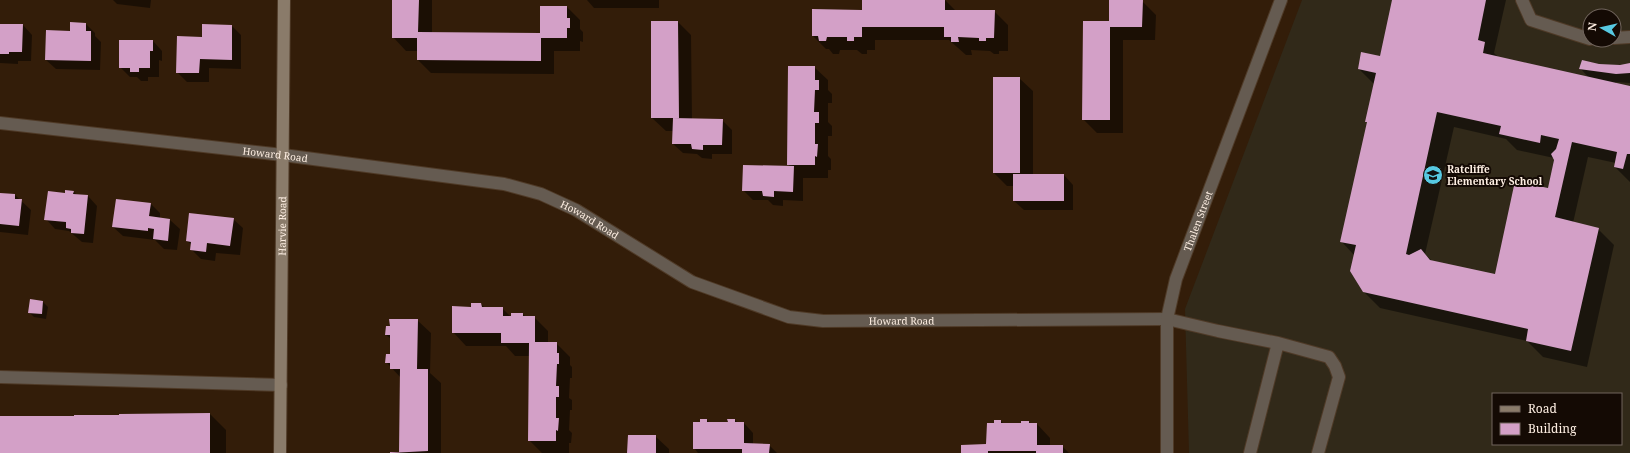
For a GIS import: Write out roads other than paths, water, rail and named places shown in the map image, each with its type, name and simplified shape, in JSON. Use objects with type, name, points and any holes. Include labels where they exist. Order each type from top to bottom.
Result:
[{"type":"street","name":"Harvie Road","points":[[280,453],[284,0]]},
{"type":"street","name":"Thalen Street","points":[[1166,453],[1167,319],[1176,279],[1281,0]]},
{"type":"street","points":[[1522,0],[1531,20],[1582,36]]},
{"type":"street","name":"Howard Road","points":[[0,123],[283,155],[504,184],[542,194],[576,210],[692,282],[789,317],[823,321],[1167,319],[1278,343],[1329,357],[1335,366],[1339,377],[1318,453]]},
{"type":"street","points":[[1250,453],[1278,343]]},
{"type":"street","points":[[0,377],[281,385]]},
{"type":"place","name":"Ratcliffe Elementary School","points":[[1433,175]]}]
